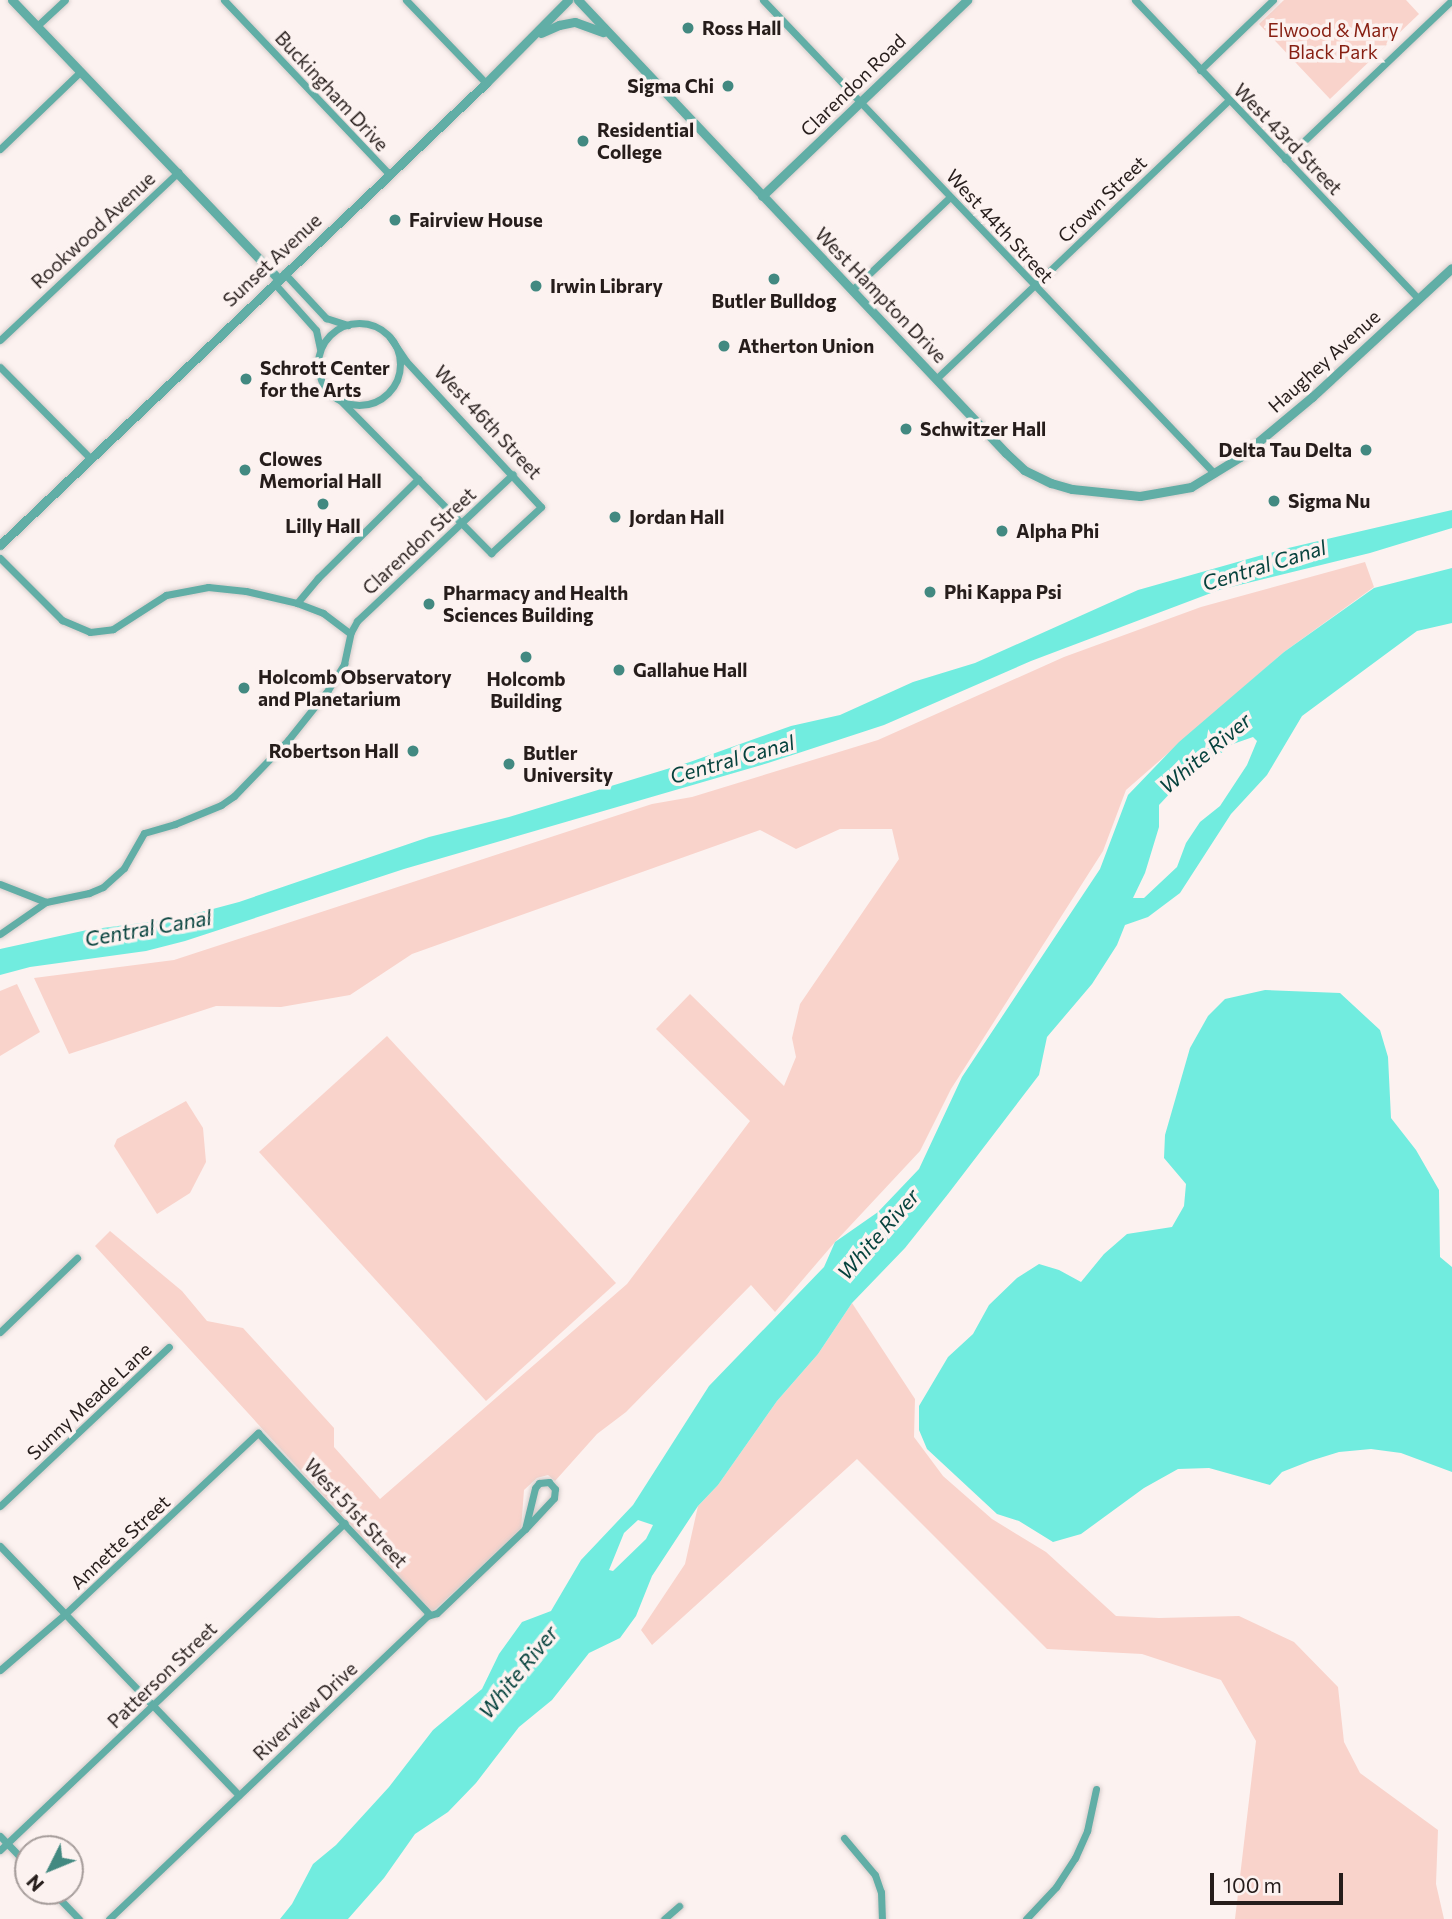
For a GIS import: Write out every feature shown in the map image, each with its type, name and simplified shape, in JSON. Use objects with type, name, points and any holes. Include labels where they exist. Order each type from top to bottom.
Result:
[{"type":"street","name":"West 46th Street","points":[[12,0],[279,278],[326,318],[348,325],[373,326],[390,337],[406,361],[542,506],[496,552],[489,552],[323,381],[316,330],[279,278]]},
{"type":"street","points":[[37,26],[65,0]]},
{"type":"street","name":"Buckingham Drive","points":[[224,0],[389,174]]},
{"type":"street","points":[[406,0],[486,83]]},
{"type":"street","name":"Sunset Avenue","points":[[0,545],[89,457],[486,83],[568,0]]},
{"type":"street","name":"West Hampton Drive","points":[[578,0],[1018,465],[1051,483],[1072,489],[1140,496],[1191,487],[1213,474]]},
{"type":"street","name":"West 44th Street","points":[[764,0],[1213,474]]},
{"type":"street","name":"Clarendon Road","points":[[762,196],[967,0]]},
{"type":"street","name":"West 43rd Street","points":[[1135,0],[1419,299]]},
{"type":"street","points":[[1200,70],[1273,0]]},
{"type":"street","points":[[1285,159],[1451,0]]},
{"type":"street","points":[[536,35],[559,24],[575,22],[594,27],[612,37]]},
{"type":"street","points":[[0,149],[80,72]]},
{"type":"street","name":"Crown Street","points":[[937,378],[1229,100]]},
{"type":"street","name":"Rookwood Avenue","points":[[0,340],[178,172]]},
{"type":"street","points":[[852,290],[950,197]]},
{"type":"street","name":"Haughey Avenue","points":[[1213,474],[1240,457],[1312,397],[1452,268]]},
{"type":"street","points":[[320,354],[328,338],[348,325]]},
{"type":"street","points":[[341,401],[366,404],[388,393],[396,383],[400,359],[390,337]]},
{"type":"street","points":[[0,367],[89,457]]},
{"type":"street","name":"Clarendon Street","points":[[350,634],[359,619],[513,474]]},
{"type":"street","points":[[297,603],[324,572],[418,480]]},
{"type":"street","points":[[0,558],[62,620],[90,632],[113,629],[151,603],[187,589],[225,587],[297,603],[323,613],[350,634],[345,660],[328,690],[288,740],[231,799],[175,824],[145,833],[124,868],[103,887],[89,893],[46,902],[0,934]]},
{"type":"street","points":[[0,884],[46,902]]},
{"type":"street","points":[[0,1332],[77,1258]]},
{"type":"street","name":"Sunny Meade Lane","points":[[0,1506],[169,1346]]},
{"type":"street","name":"West 51st Street","points":[[258,1433],[430,1615]]},
{"type":"street","name":"Annette Street","points":[[0,1670],[65,1614],[258,1433]]},
{"type":"street","name":"Riverview Drive","points":[[109,1919],[430,1615],[437,1613],[525,1529],[554,1498],[555,1489],[549,1482],[540,1482],[535,1488],[525,1529]]},
{"type":"street","name":"Patterson Street","points":[[0,1850],[345,1523]]},
{"type":"street","points":[[0,1546],[239,1795]]},
{"type":"street","points":[[1026,1919],[1056,1886],[1075,1858],[1087,1831],[1096,1789]]},
{"type":"street","points":[[0,1836],[14,1851]]},
{"type":"street","points":[[844,1838],[875,1875],[883,1900],[882,1919]]},
{"type":"street","points":[[66,1905],[79,1919]]},
{"type":"street","points":[[664,1919],[679,1906]]},
{"type":"green space","name":"Elwood & Mary Black Park","points":[[1284,0],[1406,0],[1419,14],[1330,99],[1259,24]]},
{"type":"green space","points":[[1365,562],[1374,587],[1284,652],[1126,790],[1103,851],[951,1089],[920,1151],[835,1242],[775,1312],[751,1285],[626,1412],[597,1434],[555,1481],[548,1475],[537,1478],[524,1490],[521,1530],[431,1613],[95,1246],[110,1231],[182,1291],[207,1321],[243,1328],[334,1428],[334,1447],[380,1499],[627,1284],[750,1121],[656,1029],[690,994],[784,1086],[796,1057],[792,1038],[800,1004],[899,859],[892,829],[840,829],[796,849],[760,830],[412,954],[350,995],[281,1007],[216,1006],[69,1054],[34,978],[174,960],[652,804],[692,797],[878,740],[1064,657],[1201,607]]},
{"type":"green space","points":[[17,984],[40,1032],[0,1056],[0,991]]},
{"type":"green space","points":[[387,1036],[616,1283],[486,1401],[259,1152]]},
{"type":"green space","points":[[186,1101],[203,1128],[206,1162],[190,1193],[157,1214],[114,1146],[117,1139]]},
{"type":"green space","points":[[852,1303],[915,1399],[914,1437],[943,1476],[992,1519],[1046,1552],[1116,1616],[1239,1616],[1294,1642],[1338,1687],[1344,1742],[1360,1773],[1438,1830],[1436,1884],[1444,1919],[1235,1919],[1256,1741],[1221,1680],[1142,1654],[1047,1649],[857,1459],[652,1645],[641,1630],[685,1564],[698,1506],[718,1485],[777,1401],[818,1354]]},
{"type":"water","name":"Central Canal","points":[[1452,510],[1452,528],[1370,553],[1219,590],[1031,661],[884,725],[768,763],[404,869],[185,941],[146,951],[30,967],[0,975],[0,949],[87,930],[179,918],[239,902],[429,837],[509,817],[690,762],[791,726],[840,715],[913,682],[975,663],[1138,590],[1284,549]]},
{"type":"water","name":"White River","points":[[1452,568],[1452,623],[1417,631],[1302,716],[1267,775],[1231,814],[1180,893],[1148,917],[1125,925],[1117,945],[1092,984],[1047,1037],[1039,1075],[905,1248],[852,1303],[818,1354],[777,1401],[718,1485],[698,1506],[652,1576],[636,1616],[620,1638],[589,1653],[552,1700],[519,1727],[476,1783],[448,1812],[415,1834],[384,1878],[348,1919],[280,1919],[292,1904],[313,1864],[336,1845],[389,1787],[433,1730],[482,1689],[499,1654],[522,1622],[551,1611],[581,1560],[633,1505],[709,1386],[824,1267],[835,1242],[878,1212],[919,1169],[962,1077],[1100,869],[1128,795],[1179,742],[1284,652],[1374,588]],"holes":[[[1253,737],[1257,741],[1247,765],[1220,806],[1200,822],[1186,843],[1177,867],[1144,898],[1133,898],[1145,873],[1159,827],[1159,805],[1174,789],[1233,744]],[[638,1520],[653,1525],[646,1539],[613,1571],[609,1570],[624,1533]]]},
{"type":"water","points":[[1265,990],[1340,993],[1380,1030],[1388,1057],[1391,1118],[1416,1150],[1439,1190],[1440,1257],[1452,1267],[1452,1472],[1401,1453],[1371,1449],[1339,1452],[1310,1461],[1282,1472],[1270,1485],[1209,1468],[1178,1469],[1144,1488],[1081,1534],[1053,1542],[1019,1521],[997,1514],[927,1449],[919,1430],[919,1406],[948,1357],[973,1334],[989,1305],[1017,1278],[1039,1264],[1059,1270],[1081,1282],[1104,1254],[1127,1234],[1172,1227],[1184,1206],[1186,1184],[1164,1158],[1165,1135],[1190,1048],[1208,1016],[1225,999]]},
{"type":"place","name":"Ross Hall","points":[[688,28]]},
{"type":"place","name":"Sigma Chi","points":[[728,86]]},
{"type":"place","name":"Residential College","points":[[583,141]]},
{"type":"place","name":"Fairview House","points":[[395,220]]},
{"type":"place","name":"Butler Bulldog","points":[[774,279]]},
{"type":"place","name":"Irwin Library","points":[[536,286]]},
{"type":"place","name":"Atherton Union","points":[[724,346]]},
{"type":"place","name":"Schrott Center for the Arts","points":[[246,379]]},
{"type":"place","name":"Schwitzer Hall","points":[[906,429]]},
{"type":"place","name":"Delta Tau Delta","points":[[1366,450]]},
{"type":"place","name":"Clowes Memorial Hall","points":[[245,470]]},
{"type":"place","name":"Sigma Nu","points":[[1274,501]]},
{"type":"place","name":"Lilly Hall","points":[[323,504]]},
{"type":"place","name":"Jordan Hall","points":[[615,517]]},
{"type":"place","name":"Alpha Phi","points":[[1002,531]]},
{"type":"place","name":"Phi Kappa Psi","points":[[930,592]]},
{"type":"place","name":"Pharmacy and Health Sciences Building","points":[[429,604]]},
{"type":"place","name":"Holcomb Building","points":[[526,657]]},
{"type":"place","name":"Gallahue Hall","points":[[619,670]]},
{"type":"place","name":"Holcomb Observatory and Planetarium","points":[[244,688]]},
{"type":"place","name":"Robertson Hall","points":[[413,751]]},
{"type":"place","name":"Butler University","points":[[509,764]]}]
